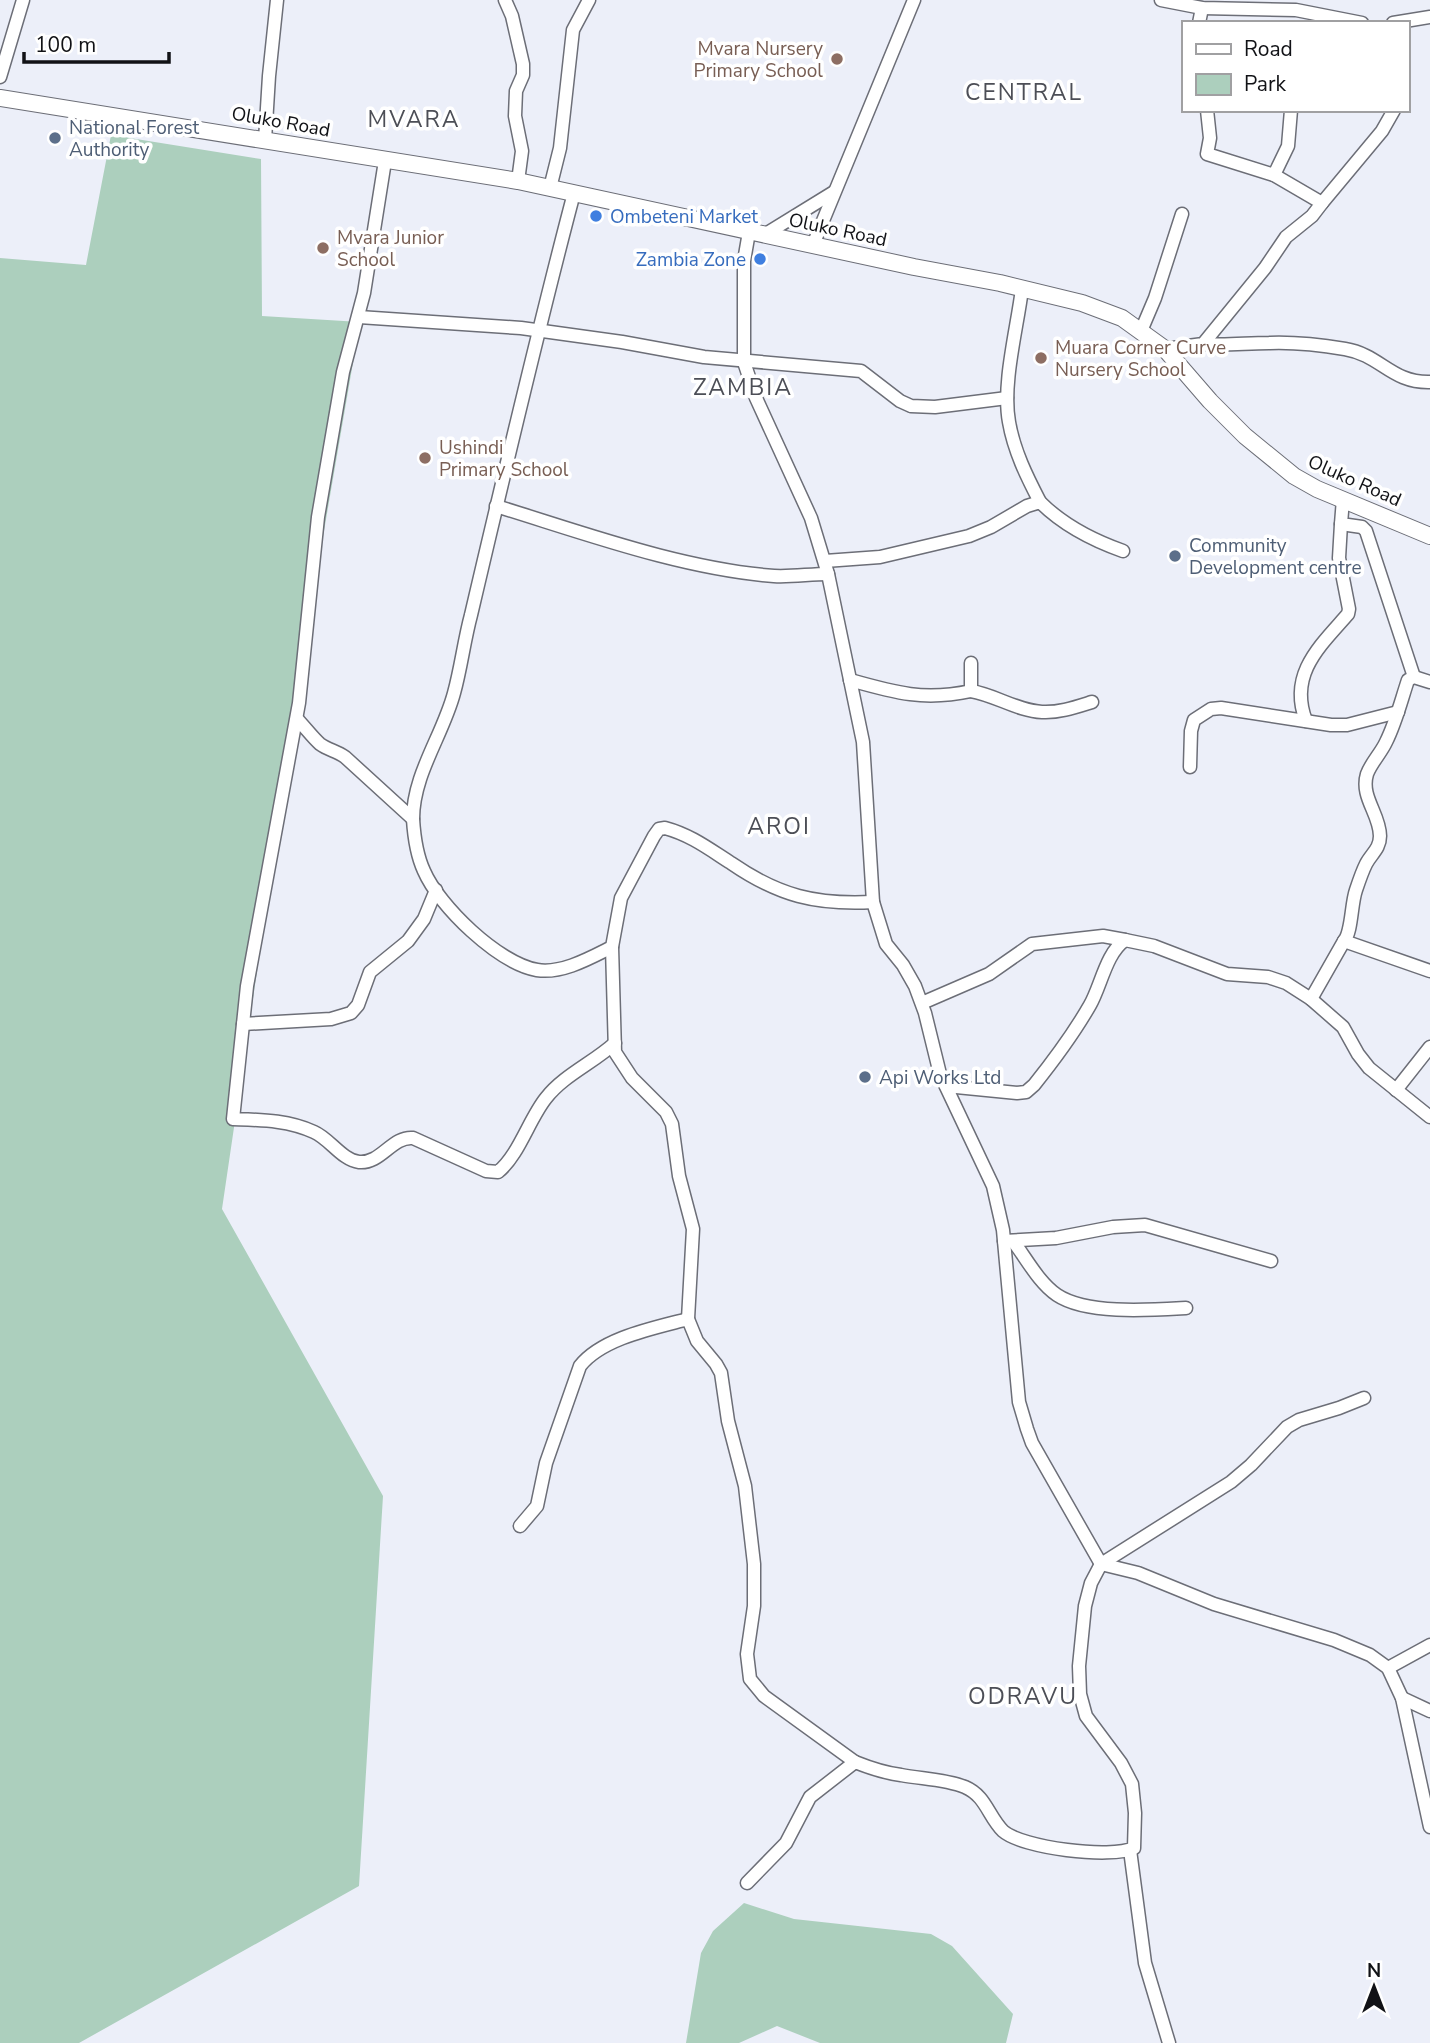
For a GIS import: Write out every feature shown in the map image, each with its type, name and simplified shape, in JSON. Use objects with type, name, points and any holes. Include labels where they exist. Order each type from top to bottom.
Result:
[{"type":"main road","name":"Oluko Road","points":[[0,98],[518,181],[1082,303],[1122,318],[1165,349],[1210,401],[1276,464],[1317,489],[1430,536]]},
{"type":"street","points":[[0,77],[23,0]]},
{"type":"street","points":[[265,140],[277,0]]},
{"type":"street","points":[[505,0],[512,16],[523,64],[523,75],[516,91],[515,116],[522,151],[518,181]]},
{"type":"street","points":[[550,188],[560,148],[573,30],[589,0]]},
{"type":"street","points":[[813,245],[914,0]]},
{"type":"street","points":[[1161,0],[1202,8],[1340,21]]},
{"type":"street","points":[[1199,21],[1202,8]]},
{"type":"street","points":[[1409,21],[1430,17]]},
{"type":"street","points":[[1207,112],[1210,138],[1208,154],[1274,175],[1322,204]]},
{"type":"street","points":[[1274,175],[1288,146],[1290,112]]},
{"type":"street","points":[[1203,344],[1265,268],[1286,237],[1312,216],[1382,131],[1393,112]]},
{"type":"street","points":[[386,161],[359,317],[343,372],[318,517],[297,719],[285,773],[243,1024],[233,1119],[267,1120],[296,1125],[314,1132],[346,1156],[360,1162],[375,1159],[401,1139],[413,1138],[493,1172],[503,1168],[537,1110],[556,1087],[615,1043]]},
{"type":"street","points":[[834,191],[757,233],[744,261],[744,362],[756,398],[811,518],[826,567],[863,743],[873,902],[886,944],[903,965],[922,1003],[933,1052],[993,1186],[1008,1241],[1015,1363],[1023,1417],[1032,1443],[1101,1564],[1138,1573],[1214,1604],[1334,1640],[1370,1655],[1388,1668],[1402,1698],[1430,1827]]},
{"type":"street","points":[[574,193],[496,506],[454,695],[427,761],[414,804],[413,819],[424,871],[436,890],[481,938],[504,955],[524,966],[538,970],[555,970],[612,947]]},
{"type":"street","points":[[1141,331],[1155,298],[1182,214]]},
{"type":"street","points":[[1022,289],[1007,398],[1009,422],[1017,452],[1041,502],[1050,512],[1076,531],[1124,551]]},
{"type":"street","points":[[359,317],[539,330],[744,362],[861,371],[900,401],[911,406],[935,408],[1007,398]]},
{"type":"street","points":[[1165,349],[1203,344],[1228,346],[1269,342],[1349,349],[1377,360],[1388,371],[1401,378],[1430,382]]},
{"type":"street","points":[[1306,721],[1301,703],[1309,661],[1348,614],[1349,609],[1339,558],[1343,499]]},
{"type":"street","points":[[496,506],[669,557],[772,576],[796,577],[826,567],[969,536],[991,527],[1027,506],[1041,502]]},
{"type":"street","points":[[1341,524],[1362,527],[1366,531],[1415,677]]},
{"type":"street","points":[[971,663],[971,691]]},
{"type":"street","points":[[1311,999],[1350,933],[1351,906],[1366,863],[1378,846],[1380,835],[1365,785],[1367,773],[1385,745],[1408,680],[1415,677],[1430,682]]},
{"type":"street","points":[[850,680],[908,695],[933,697],[971,691],[1040,712],[1069,709],[1092,702]]},
{"type":"street","points":[[1190,767],[1194,720],[1211,709],[1221,708],[1331,725],[1398,712]]},
{"type":"street","points":[[297,719],[318,743],[335,749],[413,819]]},
{"type":"street","points":[[873,902],[835,903],[806,899],[751,876],[712,848],[665,828],[659,829],[621,898],[612,947],[615,1043],[618,1059],[632,1078],[666,1112],[672,1124],[679,1176],[693,1229],[688,1319],[697,1341],[721,1374],[728,1421],[745,1486],[754,1564],[754,1606],[747,1668],[750,1679],[764,1696],[855,1762],[899,1775],[931,1779],[965,1788],[983,1800],[1003,1830],[1017,1839],[1070,1851],[1130,1850]]},
{"type":"street","points":[[243,1024],[331,1019],[351,1013],[358,1005],[370,972],[408,942],[424,919],[436,890]]},
{"type":"street","points":[[922,1003],[989,974],[1032,944],[1103,936],[1153,946],[1227,974],[1268,978],[1286,984],[1311,999],[1343,1027],[1358,1054],[1381,1080],[1430,1117]]},
{"type":"street","points":[[946,1086],[1026,1092],[1034,1085],[1089,1007],[1113,954],[1125,940]]},
{"type":"street","points":[[1345,941],[1430,971]]},
{"type":"street","points":[[1396,1090],[1430,1047]]},
{"type":"street","points":[[1008,1241],[1056,1238],[1113,1227],[1145,1225],[1271,1261]]},
{"type":"street","points":[[1008,1241],[1048,1286],[1063,1298],[1120,1310],[1186,1308]]},
{"type":"street","points":[[520,1526],[537,1506],[546,1463],[559,1422],[580,1366],[587,1357],[597,1350],[644,1331],[688,1319]]},
{"type":"street","points":[[1169,2043],[1145,1964],[1130,1850],[1135,1842],[1132,1784],[1121,1763],[1086,1716],[1080,1694],[1079,1666],[1085,1606],[1091,1583],[1101,1564],[1231,1482],[1287,1427],[1298,1420],[1364,1398]]},
{"type":"street","points":[[1388,1668],[1430,1645]]},
{"type":"street","points":[[1402,1698],[1430,1711]]},
{"type":"street","points":[[747,1883],[786,1843],[810,1797],[855,1762]]},
{"type":"green space","points":[[111,135],[261,159],[262,316],[360,322],[309,618],[222,1209],[383,1496],[359,1886],[79,2043],[0,2043],[0,258],[86,265]]},
{"type":"green space","points":[[744,1903],[794,1919],[931,1934],[952,1946],[1013,2014],[1006,2043],[820,2043],[777,2026],[739,2043],[686,2043],[701,1953],[713,1931]]},
{"type":"place","name":"Mvara Nursery Primary School","points":[[837,59]]},
{"type":"place","name":"National Forest Authority","points":[[55,138]]},
{"type":"place","name":"Ombeteni Market","points":[[596,216]]},
{"type":"place","name":"Mvara Junior School","points":[[323,248]]},
{"type":"place","name":"Zambia Zone","points":[[760,259]]},
{"type":"place","name":"Muara Corner Curve Nursery School","points":[[1041,358]]},
{"type":"place","name":"Ushindi Primary School","points":[[425,458]]},
{"type":"place","name":"Community Development centre","points":[[1175,556]]},
{"type":"place","name":"Api Works Ltd","points":[[865,1077]]},
{"type":"district","name":"CENTRAL","points":[[1024,92]]},
{"type":"district","name":"MVARA","points":[[414,119]]},
{"type":"district","name":"ZAMBIA","points":[[743,387]]},
{"type":"district","name":"AROI","points":[[779,826]]},
{"type":"district","name":"ODRAVU","points":[[1023,1696]]}]
